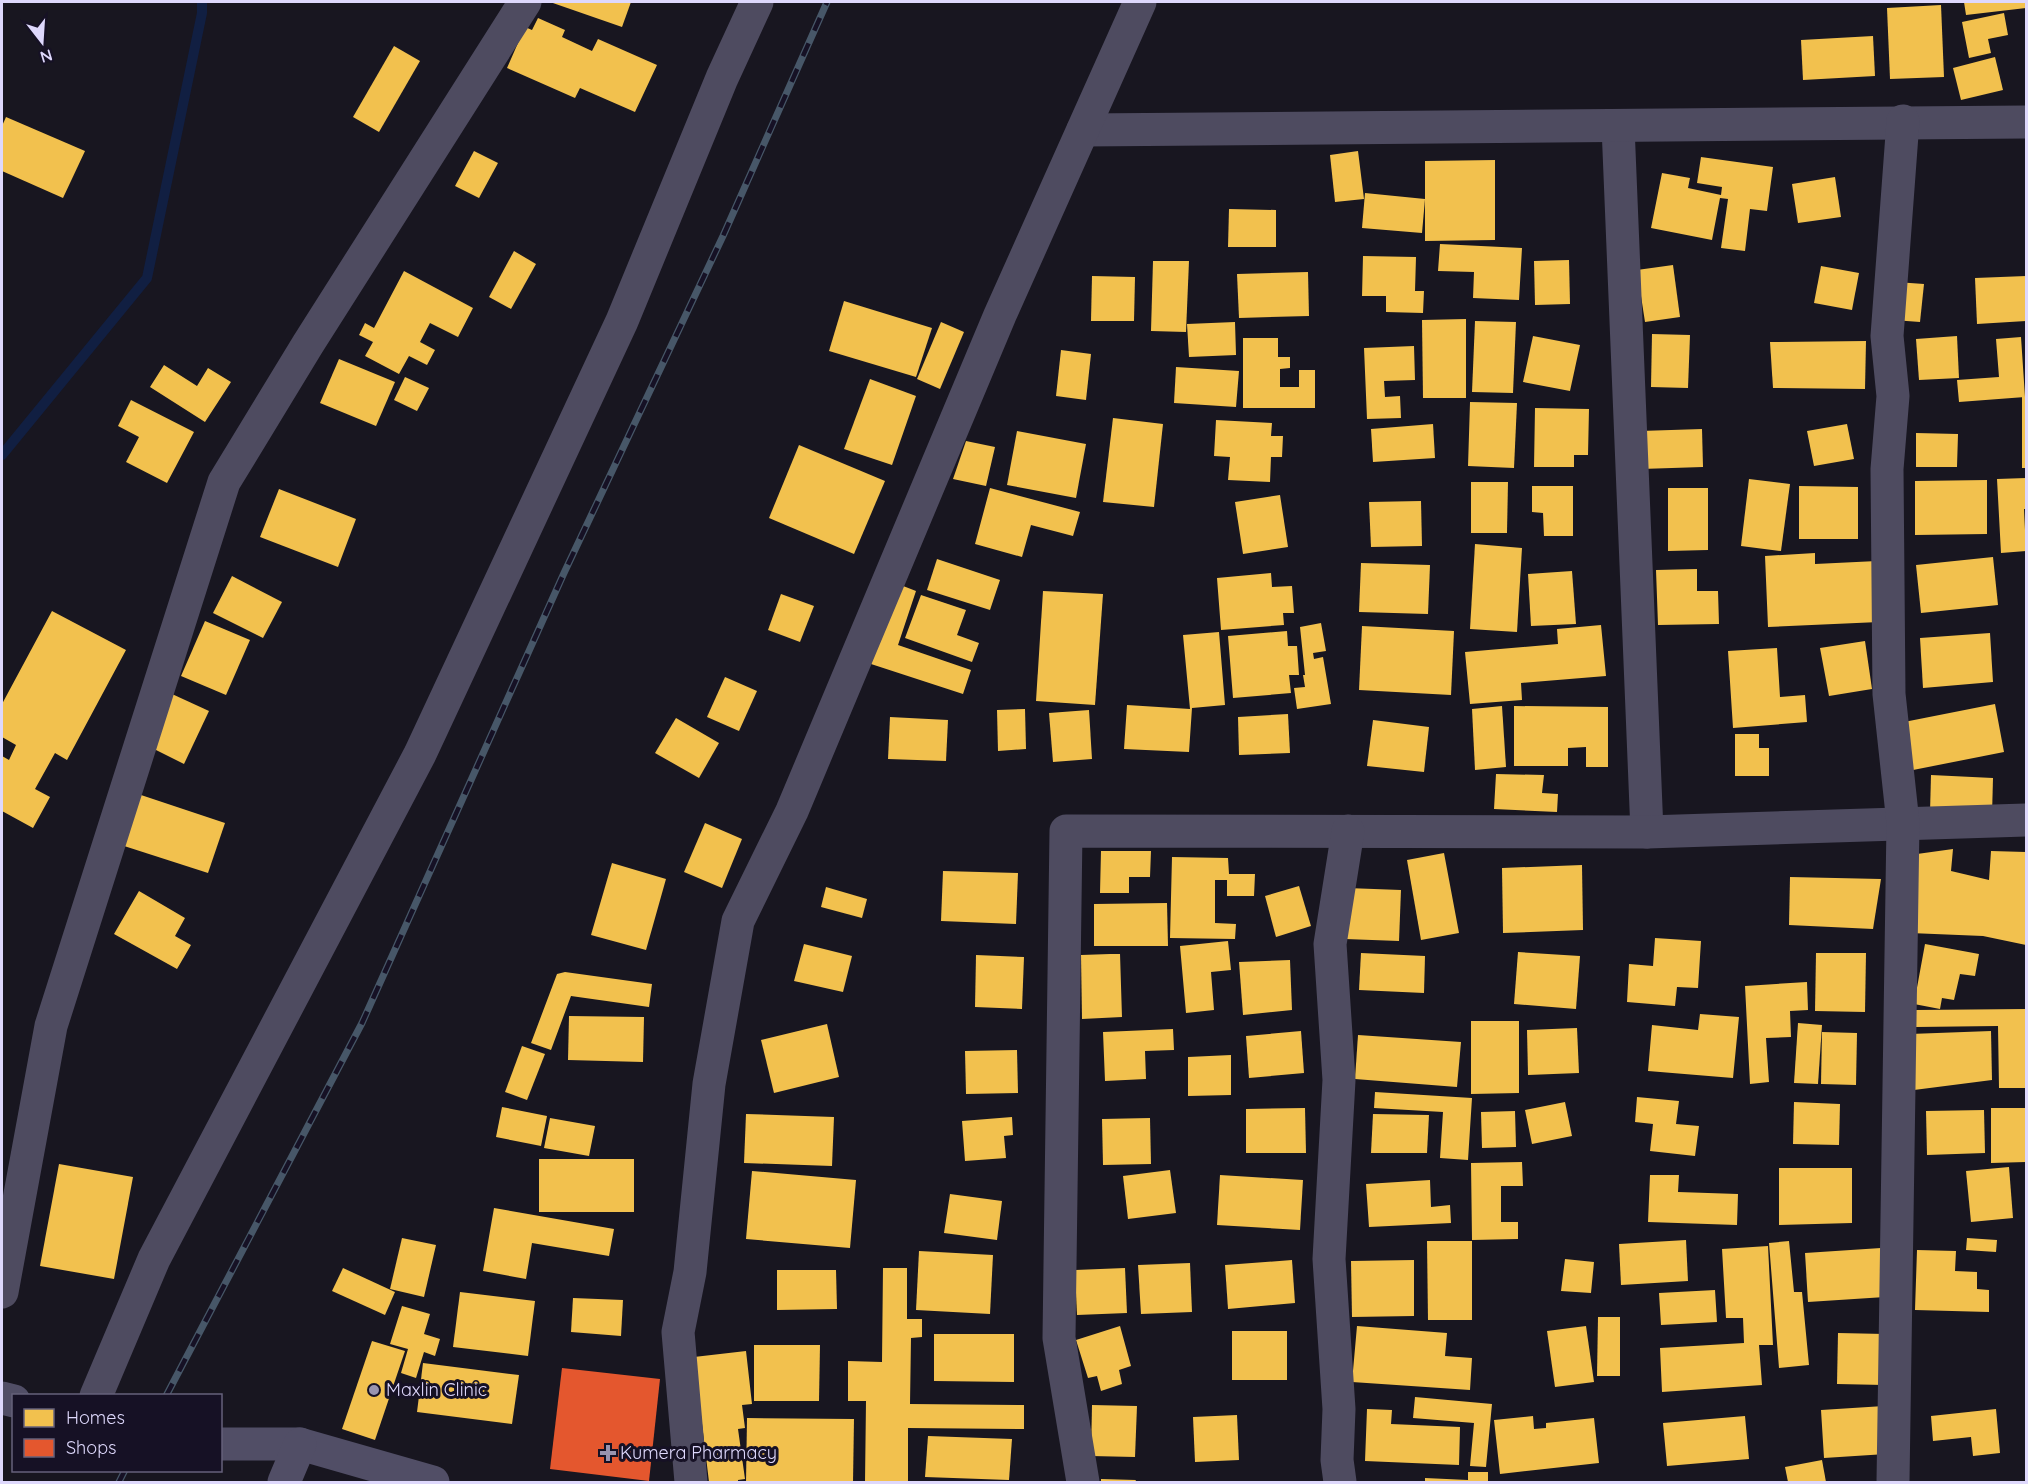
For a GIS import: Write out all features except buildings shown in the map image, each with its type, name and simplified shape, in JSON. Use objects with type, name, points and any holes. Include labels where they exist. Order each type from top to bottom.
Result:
[{"type":"main road","points":[[222,1444],[300,1444],[433,1482]]},
{"type":"main road","points":[[284,1482],[300,1444]]},
{"type":"street","points":[[2,1292],[51,1026],[224,482],[308,344],[525,2]]},
{"type":"street","points":[[96,1394],[154,1259],[420,753],[622,321],[722,78],[757,2]]},
{"type":"street","points":[[691,1482],[678,1332],[690,1272],[709,1084],[738,921],[792,811],[1000,315],[1140,2]]},
{"type":"street","points":[[1083,130],[1618,126],[1903,121],[2026,122]]},
{"type":"street","points":[[1893,1482],[1903,823],[1889,694],[1887,470],[1893,396],[1887,336],[1903,121]]},
{"type":"street","points":[[1618,126],[1647,832]]},
{"type":"street","points":[[1083,1482],[1059,1338],[1066,831],[1647,832],[2026,820]]},
{"type":"street","points":[[1340,1482],[1337,1460],[1339,1409],[1329,1259],[1339,1080],[1330,944],[1348,831]]},
{"type":"waterway","points":[[2,455],[147,278],[202,13],[202,2]]},
{"type":"railway","points":[[167,1394],[362,1023],[564,573],[723,236],[827,2]]},
{"type":"railway","points":[[119,1482],[124,1472]]},
{"type":"place","name":"Maxlin Clinic","points":[[374,1390]]},
{"type":"place","name":"Kumera Pharmacy","points":[[608,1453]]}]
